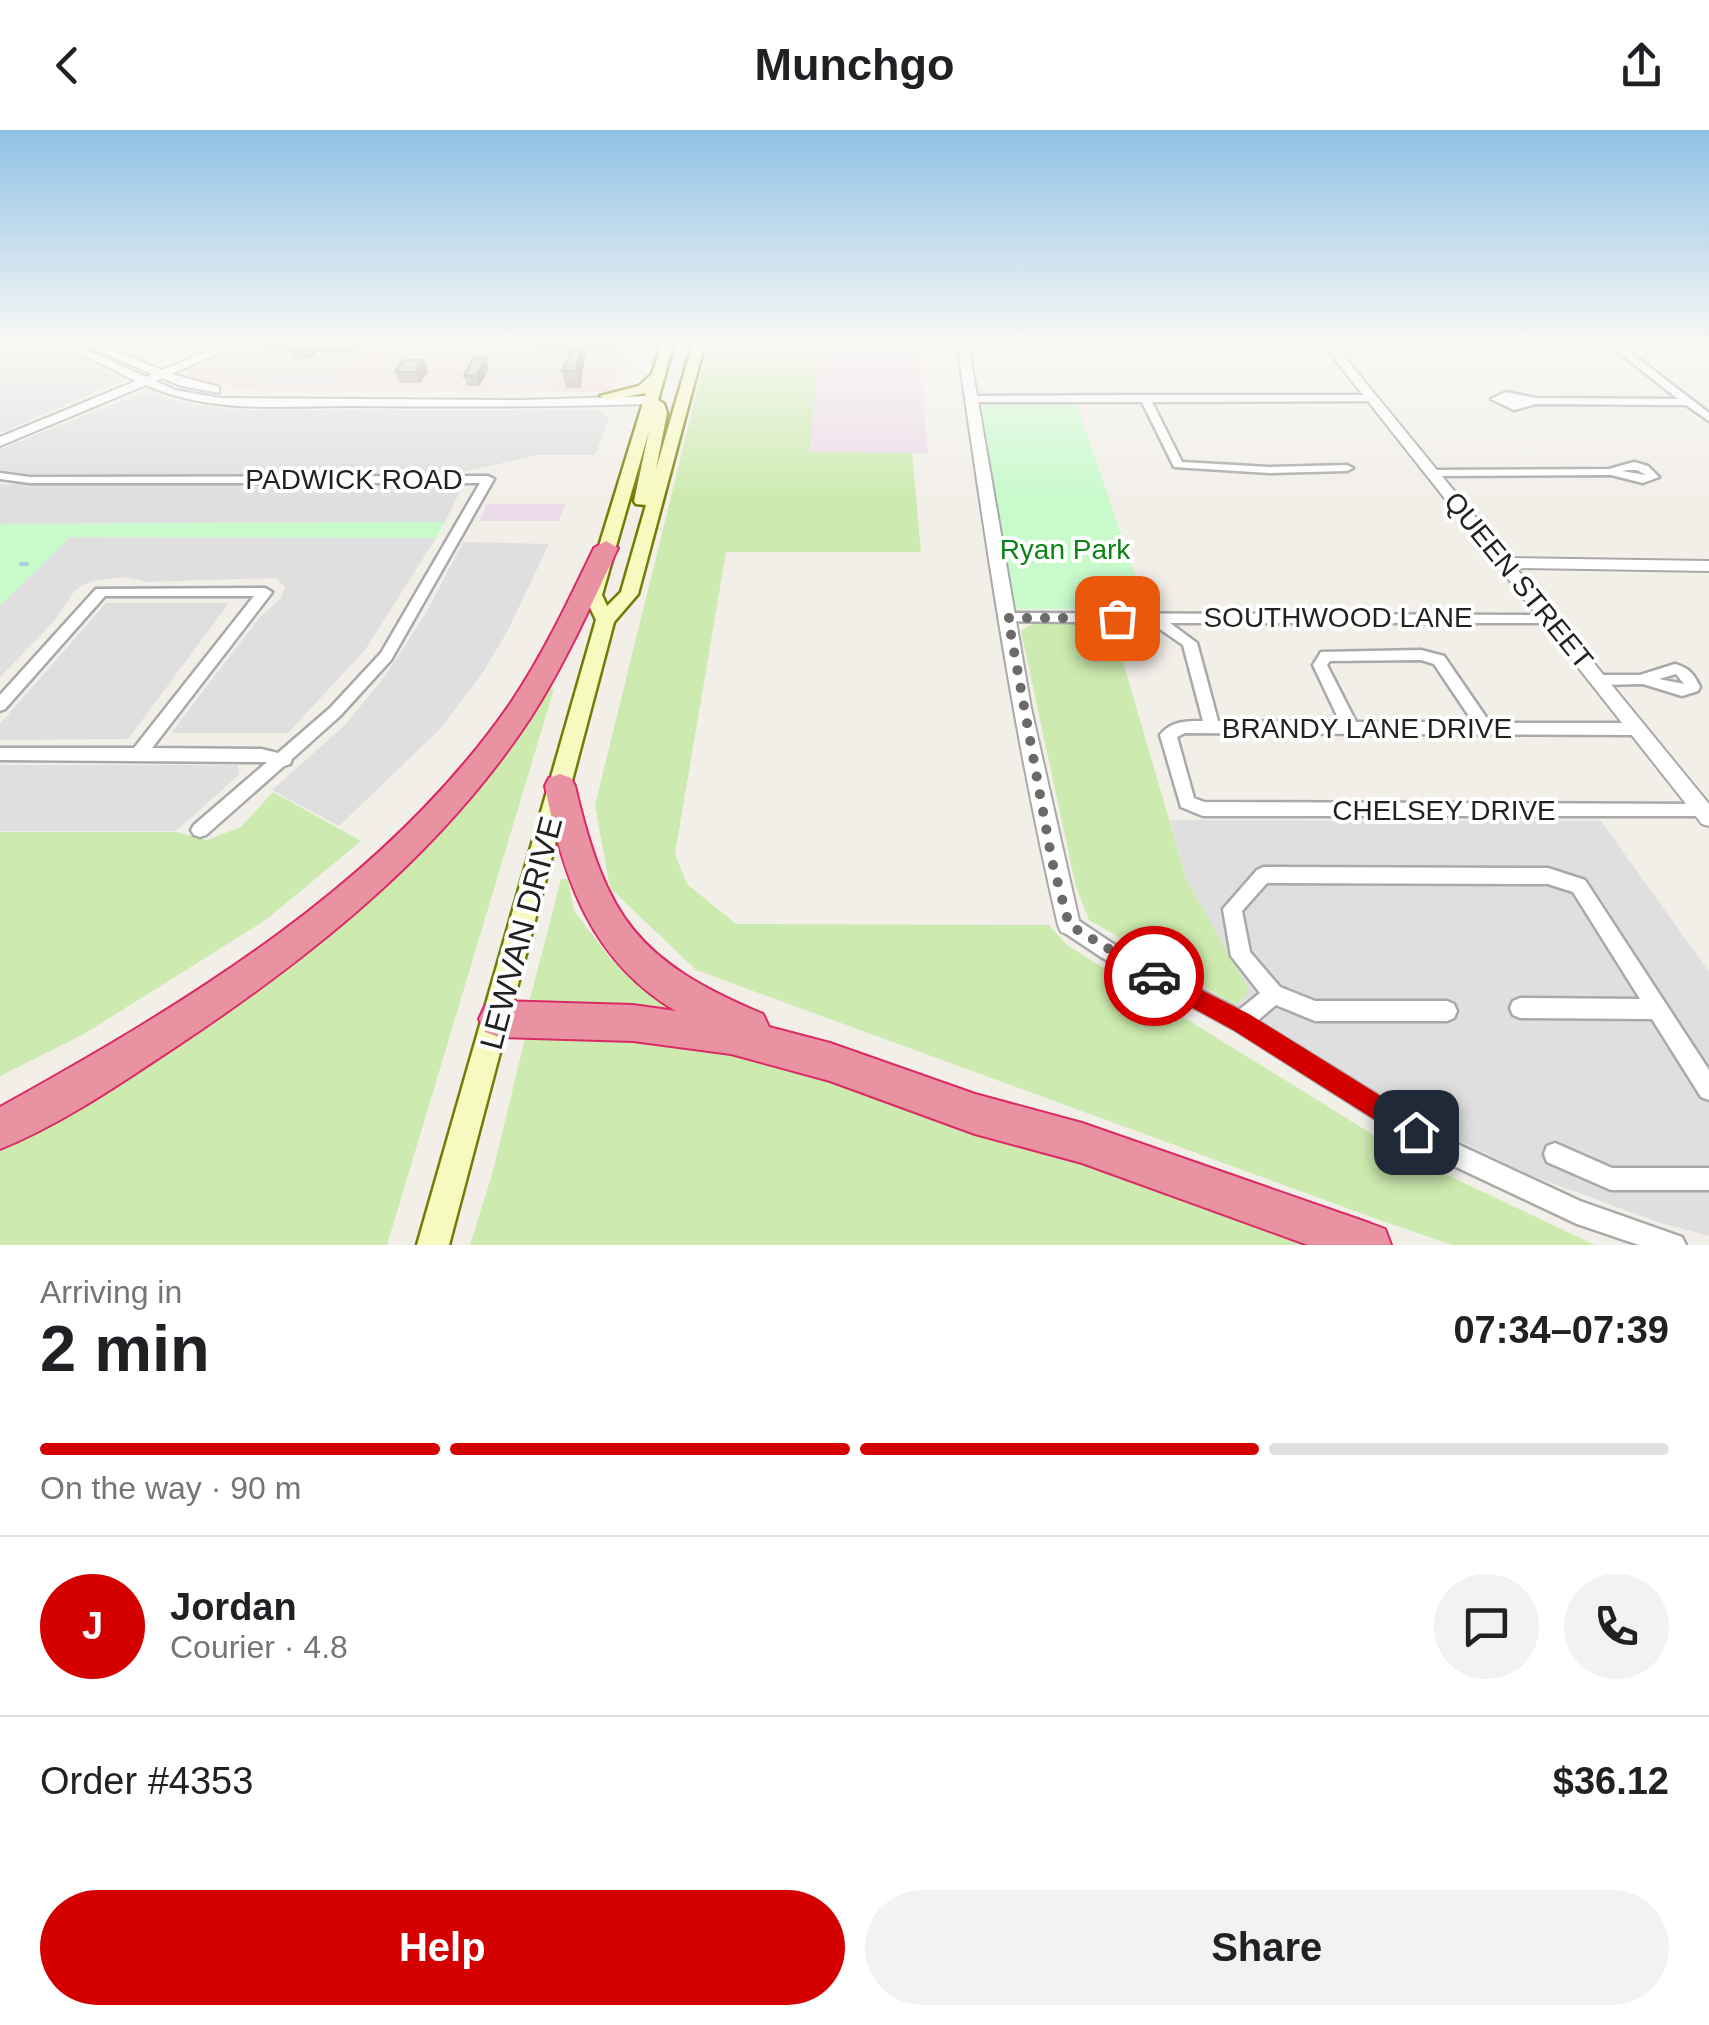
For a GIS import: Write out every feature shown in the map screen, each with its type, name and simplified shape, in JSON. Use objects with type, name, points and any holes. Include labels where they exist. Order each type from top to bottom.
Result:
[{"type":"highway","points":[[0,1129],[136,1051],[227,990],[349,896],[420,831],[479,766],[523,706],[606,548]]},
{"type":"highway","points":[[560,786],[582,877],[628,956],[656,980],[731,1020],[975,1114]]},
{"type":"highway","points":[[498,1019],[633,1023],[731,1036],[830,1062],[975,1114],[1082,1143],[1369,1245]]},
{"type":"main road","points":[[606,396],[619,395]]},
{"type":"main road","name":"LEWVAN DRIVE","points":[[605,620],[593,595],[651,395]]},
{"type":"main road","points":[[649,400],[664,395]]},
{"type":"main road","name":"LEWVAN DRIVE","points":[[433,1245],[605,620],[629,594],[683,395]]},
{"type":"main road","points":[[629,594],[634,540],[660,413],[660,407],[649,400]]},
{"type":"street","points":[[0,442],[114,395]]},
{"type":"street","points":[[185,395],[250,404],[596,404],[649,400]]},
{"type":"street","points":[[263,395],[606,396],[649,400]]},
{"type":"street","points":[[971,395],[1052,861],[1069,925],[1108,952],[1241,1022],[1445,1150],[1576,1212],[1674,1245]]},
{"type":"street","name":"QUEEN STREET","points":[[1370,395],[1706,814]]},
{"type":"street","points":[[1679,395],[1709,418]]},
{"type":"street","points":[[972,398],[1372,398]]},
{"type":"street","points":[[1145,398],[1178,465],[1268,470],[1348,468]]},
{"type":"street","points":[[1536,401],[1688,402]]},
{"type":"street","points":[[1433,472],[1611,472]]},
{"type":"street","name":"PADWICK ROAD","points":[[0,476],[30,480],[488,479],[386,656],[336,712],[200,830]]},
{"type":"street","points":[[1506,563],[1709,566]]},
{"type":"street","points":[[0,704],[101,592],[266,592],[139,754]]},
{"type":"street","name":"SOUTHWOOD LANE","points":[[1008,618],[1549,618]]},
{"type":"street","points":[[1154,618],[1190,643],[1212,727]]},
{"type":"street","points":[[1352,728],[1320,665],[1326,656],[1421,656],[1439,660],[1486,728]]},
{"type":"street","points":[[1599,680],[1646,680]]},
{"type":"street","name":"BRANDY LANE DRIVE","points":[[1188,802],[1168,735],[1182,727],[1638,729]]},
{"type":"street","points":[[0,754],[261,754],[284,760]]},
{"type":"street","name":"CHELSEY DRIVE","points":[[1188,802],[1203,808],[1706,814]]},
{"type":"street","points":[[1448,1012],[1315,1010],[1273,994],[1241,956],[1232,909],[1263,875],[1548,876],[1579,886],[1709,1089]]},
{"type":"street","points":[[1241,1022],[1273,994]]},
{"type":"street","points":[[1520,1008],[1658,1009]]},
{"type":"street","points":[[1554,1154],[1611,1179],[1709,1179]]},
{"type":"shaded area","points":[[0,395],[88,395],[0,433]]},
{"type":"shaded area","points":[[136,395],[242,410],[597,410],[609,418],[595,455],[538,455],[448,475],[26,474],[0,470],[0,449]]},
{"type":"shaded area","points":[[815,395],[923,395],[928,453],[810,453]]},
{"type":"shaded area","points":[[0,484],[461,489],[445,522],[0,524]]},
{"type":"shaded area","points":[[487,504],[565,504],[559,521],[479,521]]},
{"type":"shaded area","points":[[70,537],[436,538],[365,650],[288,733],[171,733],[259,618],[281,598],[285,587],[276,578],[147,582],[126,577],[91,581],[75,590],[56,619],[0,677],[0,606]]},
{"type":"shaded area","points":[[463,542],[549,544],[507,632],[482,674],[440,729],[339,826],[272,790],[345,725],[385,676],[426,613]]},
{"type":"shaded area","points":[[106,603],[229,603],[128,739],[0,740],[0,724]]},
{"type":"shaded area","points":[[0,765],[237,765],[240,774],[176,831],[0,831]]},
{"type":"shaded area","points":[[1170,820],[1601,821],[1709,972],[1709,1236],[1660,1223],[1522,1172],[1432,1126],[1235,1005],[1249,992],[1187,881]]},
{"type":"green space","points":[[696,395],[815,395],[810,452],[912,453],[921,552],[726,552],[675,854],[687,884],[736,924],[1049,925],[1067,945],[1409,1157],[1595,1245],[1452,1245],[696,970],[610,888],[595,805]]},
{"type":"green space","name":"Ryan Park","points":[[986,403],[1076,403],[1147,609],[1016,609],[980,418]]},
{"type":"green space","points":[[445,522],[436,538],[70,537],[0,606],[0,524]]},
{"type":"green space","points":[[1032,624],[1112,624],[1187,881],[1250,992],[1235,1005],[1089,920],[1076,887],[1021,631]]},
{"type":"green space","points":[[541,689],[554,689],[387,1245],[0,1245],[0,1143],[287,962]]},
{"type":"green space","points":[[273,792],[361,841],[267,919],[84,1034],[0,1076],[0,832],[176,832],[207,840],[241,827]]},
{"type":"green space","points":[[561,879],[568,879],[574,911],[610,958],[652,991],[730,1023],[529,1003]]},
{"type":"green space","points":[[546,1033],[649,1038],[823,1076],[1328,1245],[470,1245],[493,1171],[525,1038]]},
{"type":"waterway","points":[[21,564],[27,564]]},
{"type":"way so far","points":[[1117,618],[1008,618],[1052,861],[1069,925],[1108,952],[1154,976]]},
{"type":"route","points":[[1154,976],[1241,1022],[1416,1132]]}]
